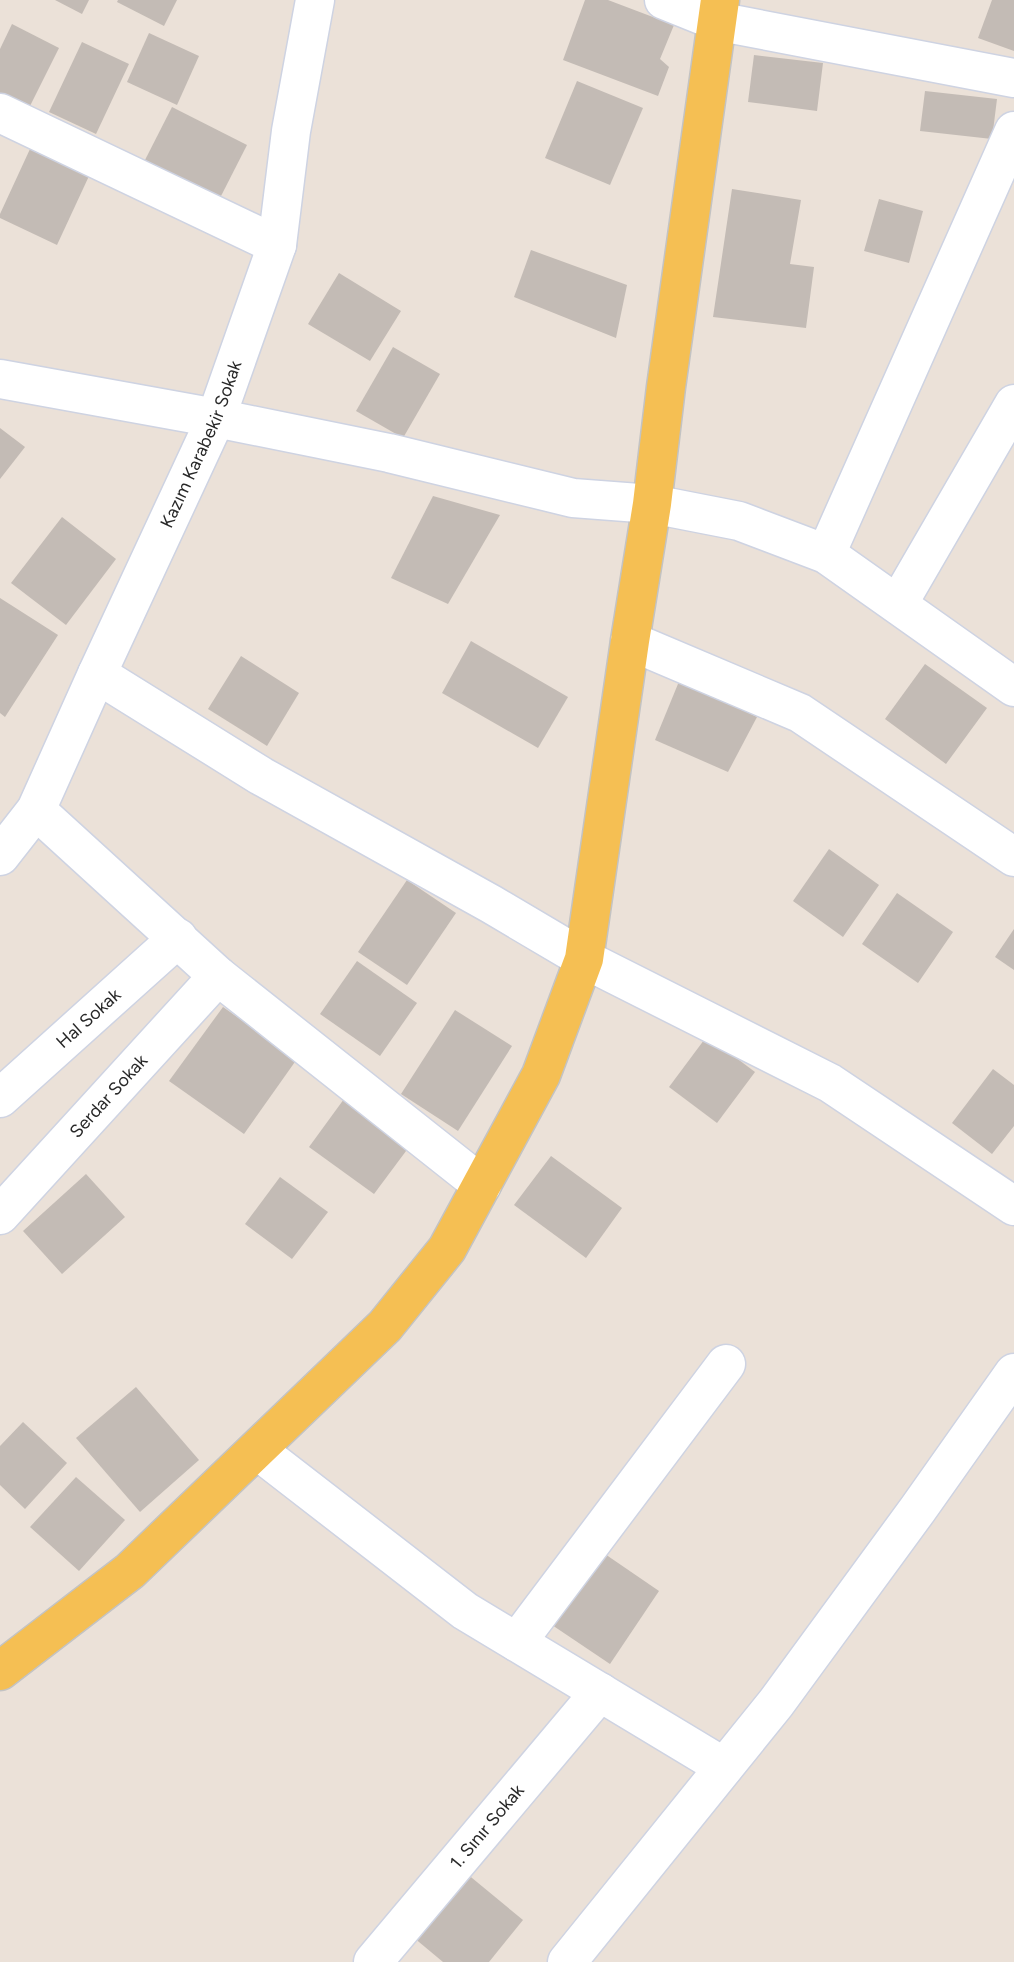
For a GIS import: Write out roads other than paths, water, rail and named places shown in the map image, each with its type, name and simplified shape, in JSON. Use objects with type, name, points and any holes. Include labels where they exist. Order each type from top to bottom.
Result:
[{"type":"main road","points":[[0,1671],[130,1571],[385,1326],[447,1249],[541,1075],[584,958],[652,504],[718,11]]},
{"type":"street","name":"Kazım Karabekir Sokak","points":[[0,856],[36,810],[216,418],[277,245],[291,131],[314,0]]},
{"type":"street","points":[[664,0],[1014,78]]},
{"type":"street","points":[[0,113],[277,245]]},
{"type":"street","points":[[827,554],[1014,131]]},
{"type":"street","points":[[0,379],[389,453],[573,498],[652,504],[739,521],[827,554],[1014,687]]},
{"type":"street","points":[[898,604],[1014,404]]},
{"type":"street","points":[[630,640],[800,713],[1014,858]]},
{"type":"street","points":[[97,674],[261,776],[584,958],[830,1083],[1014,1206]]},
{"type":"street","points":[[36,810],[218,976],[482,1185]]},
{"type":"street","name":"Hal Sokak","points":[[0,1098],[178,938]]},
{"type":"street","name":"Serdar Sokak","points":[[0,1215],[218,976]]},
{"type":"street","points":[[517,1642],[726,1364]]},
{"type":"street","points":[[568,1962],[776,1703],[1014,1373]]},
{"type":"street","points":[[257,1450],[465,1611],[724,1767]]},
{"type":"street","name":"1. Sınır Sokak","points":[[373,1962],[600,1692]]}]
